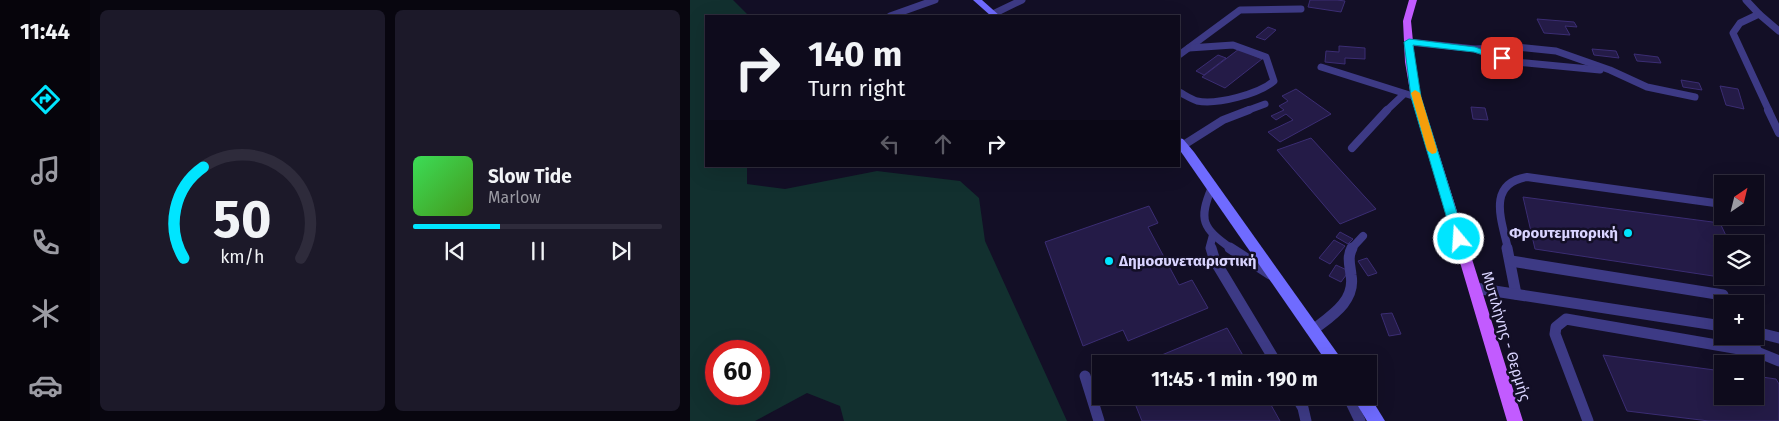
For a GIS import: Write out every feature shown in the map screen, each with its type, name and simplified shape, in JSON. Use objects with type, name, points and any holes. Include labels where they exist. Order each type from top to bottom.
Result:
[{"type":"main road","points":[[977,0],[995,15]]},
{"type":"main road","name":"Μυτιλήνης - Θερμής","points":[[1413,0],[1407,21],[1410,96],[1475,288],[1515,421]]},
{"type":"main road","points":[[1180,144],[1331,355]]},
{"type":"main road","points":[[1366,405],[1377,421]]},
{"type":"lane","points":[[893,15],[935,0]]},
{"type":"lane","points":[[995,15],[1022,0]]},
{"type":"lane","points":[[1746,0],[1779,31]]},
{"type":"lane","points":[[1180,54],[1240,10],[1301,9]]},
{"type":"lane","points":[[1759,14],[1740,24],[1733,33],[1779,133]]},
{"type":"lane","points":[[1409,42],[1475,49],[1517,47],[1546,49],[1565,53],[1610,70],[1647,87],[1695,97]]},
{"type":"lane","points":[[1180,92],[1193,99],[1209,101],[1262,89],[1274,81],[1266,57],[1233,45],[1189,48]]},
{"type":"lane","points":[[1475,49],[1508,60],[1549,66],[1610,70]]},
{"type":"lane","points":[[1546,49],[1549,66]]},
{"type":"lane","points":[[1321,67],[1410,96]]},
{"type":"lane","points":[[1352,148],[1374,122],[1410,96]]},
{"type":"lane","points":[[1180,144],[1223,120],[1265,104]]},
{"type":"lane","points":[[1516,294],[1499,204],[1500,194],[1505,185],[1515,178],[1527,177],[1714,203]]},
{"type":"lane","points":[[1212,187],[1202,214],[1204,223],[1213,235],[1228,247],[1276,278]]},
{"type":"lane","points":[[1213,235],[1210,246],[1215,261],[1272,355]]},
{"type":"lane","points":[[1313,330],[1340,308],[1352,286],[1352,270],[1348,256],[1351,249],[1364,236]]},
{"type":"lane","points":[[1511,261],[1723,295]]},
{"type":"lane","points":[[1475,288],[1714,325]]},
{"type":"lane","points":[[1588,421],[1555,334],[1556,327],[1566,319],[1757,352],[1779,361]]},
{"type":"lane","points":[[1764,334],[1779,338]]},
{"type":"lane","points":[[1754,345],[1757,352]]},
{"type":"lane","points":[[1084,376],[1099,421]]},
{"type":"lane","points":[[1302,405],[1306,421]]},
{"type":"lane","points":[[1352,405],[1360,421]]},
{"type":"green space","points":[[690,0],[733,0],[748,15],[705,15],[705,167],[747,167],[747,184],[785,189],[877,171],[960,181],[979,198],[985,241],[1067,421],[844,421],[840,406],[807,393],[755,421],[690,421]]},
{"type":"building","points":[[1310,0],[1345,1],[1341,12],[1308,7]]},
{"type":"building","points":[[1537,19],[1574,22],[1577,27],[1565,26],[1570,35],[1544,33]]},
{"type":"building","points":[[1268,27],[1276,30],[1265,40],[1256,37]]},
{"type":"building","points":[[1339,46],[1365,48],[1365,59],[1345,58],[1345,64],[1325,62],[1326,51],[1339,52]]},
{"type":"building","points":[[1239,49],[1262,59],[1225,88],[1202,77]]},
{"type":"building","points":[[1592,49],[1616,51],[1619,58],[1594,55]]},
{"type":"building","points":[[1634,54],[1658,57],[1661,63],[1637,61]]},
{"type":"building","points":[[1218,55],[1226,58],[1204,75],[1196,71]]},
{"type":"building","points":[[1681,80],[1699,83],[1702,90],[1683,87]]},
{"type":"building","points":[[1720,86],[1738,89],[1744,109],[1726,105]]},
{"type":"building","points":[[1296,89],[1331,114],[1280,142],[1268,132],[1293,120],[1286,114],[1276,120],[1271,116],[1284,110],[1279,106],[1288,101],[1282,96]]},
{"type":"building","points":[[1471,107],[1485,108],[1488,120],[1473,119]]},
{"type":"building","points":[[1311,138],[1376,209],[1340,224],[1277,150]]},
{"type":"building","name":"Φρουτεμπορική","points":[[1523,197],[1714,222],[1714,225],[1721,225],[1726,235],[1714,235],[1714,276],[1535,249]]},
{"type":"building","name":"Δημοσυνεταιριστική","points":[[1149,206],[1158,223],[1148,227],[1179,285],[1192,280],[1208,308],[1128,341],[1123,330],[1083,346],[1045,242]]},
{"type":"building","points":[[1340,232],[1353,239],[1348,244],[1336,237]]},
{"type":"building","points":[[1334,240],[1345,246],[1330,264],[1319,258]]},
{"type":"building","points":[[1367,258],[1377,273],[1368,276],[1358,261]]},
{"type":"building","points":[[1336,265],[1349,271],[1341,282],[1329,276]]},
{"type":"building","points":[[1392,313],[1401,334],[1389,336],[1381,314]]},
{"type":"building","points":[[1227,328],[1243,355],[1162,355]]},
{"type":"building","points":[[1603,355],[1714,370],[1714,405],[1764,405],[1764,377],[1776,379],[1779,384],[1779,421],[1709,421],[1627,411]]},
{"type":"building","points":[[1136,405],[1271,405],[1280,421],[1142,421]]},
{"type":"slow traffic","points":[[1415,93],[1432,150]]},
{"type":"place","name":"Φρουτεμπορική","points":[[1628,233]]},
{"type":"place","name":"Δημοσυνεταιριστική","points":[[1109,261]]},
{"type":"route","points":[[1459,239],[1416,97],[1410,62],[1409,42],[1475,49],[1502,58]]}]
